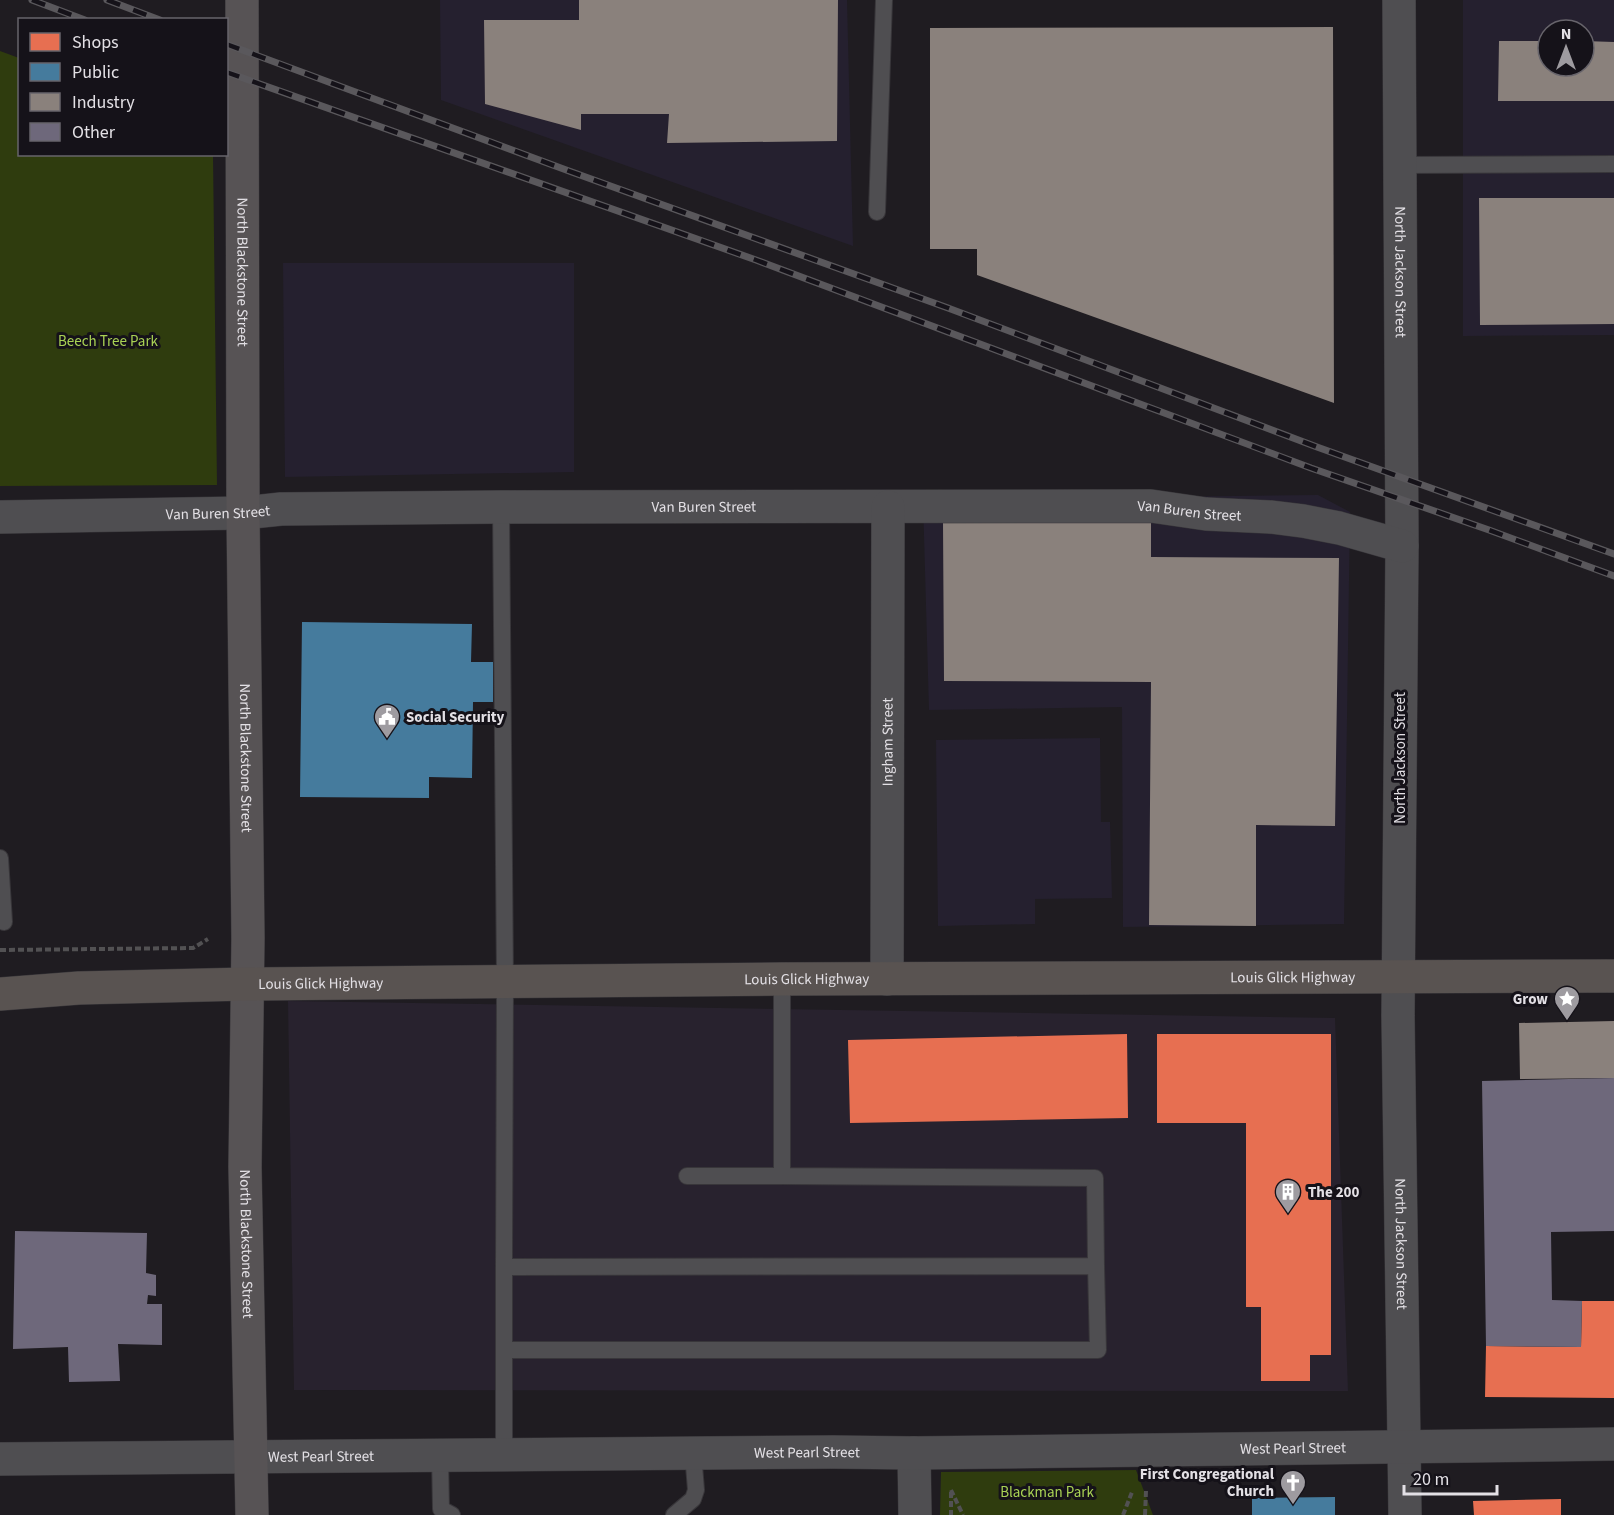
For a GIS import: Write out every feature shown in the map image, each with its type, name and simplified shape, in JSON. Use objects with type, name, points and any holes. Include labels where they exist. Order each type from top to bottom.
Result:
[{"type":"main road","name":"North Blackstone Street","points":[[242,0],[247,984],[245,1167],[252,1515]]},
{"type":"main road","name":"Louis Glick Highway","points":[[0,994],[79,988],[247,984],[782,979],[1614,976]]},
{"type":"street","name":"North Jackson Street","points":[[1399,0],[1398,165],[1402,546],[1399,976],[1405,1515]]},
{"type":"street","name":"Van Buren Street","points":[[0,517],[243,513],[281,509],[1150,506],[1206,514],[1303,521],[1339,528],[1402,546]]},
{"type":"street","name":"Ingham Street","points":[[887,979],[888,507]]},
{"type":"street","name":"West Pearl Street","points":[[0,1459],[914,1453],[1614,1444]]},
{"type":"street","points":[[914,1453],[915,1515]]},
{"type":"lane","points":[[878,212],[884,0]]},
{"type":"lane","points":[[1398,165],[1614,164]]},
{"type":"lane","points":[[501,507],[505,982],[504,1455]]},
{"type":"lane","points":[[0,858],[4,922]]},
{"type":"lane","points":[[782,979],[782,1176]]},
{"type":"lane","points":[[504,1350],[1098,1350],[1095,1178],[687,1176]]},
{"type":"lane","points":[[504,1267],[1096,1266]]},
{"type":"lane","points":[[674,1515],[693,1499],[696,1490],[693,1453]]},
{"type":"lane","points":[[440,1456],[441,1509],[452,1515]]},
{"type":"path","points":[[0,950],[193,948],[208,939]]},
{"type":"path","points":[[951,1515],[951,1490],[963,1515]]},
{"type":"path","points":[[1145,1515],[1146,1491]]},
{"type":"path","points":[[1123,1515],[1132,1492]]},
{"type":"shaded area","points":[[440,0],[847,0],[853,246],[441,100]]},
{"type":"shaded area","points":[[1463,0],[1614,0],[1614,335],[1463,336]]},
{"type":"shaded area","points":[[283,263],[574,263],[574,472],[285,477]]},
{"type":"shaded area","points":[[1318,495],[1350,512],[1344,924],[1123,927],[1122,707],[929,710],[923,500]]},
{"type":"shaded area","points":[[1100,738],[1101,822],[1110,822],[1112,898],[1035,899],[1035,924],[938,926],[936,740]]},
{"type":"shaded area","points":[[288,1001],[1335,1018],[1348,1391],[294,1390]]},
{"type":"green space","name":"Beech Tree Park","points":[[0,51],[18,58],[18,156],[213,156],[217,485],[0,486]]},
{"type":"green space","name":"Blackman Park","points":[[1136,1470],[1153,1515],[940,1515],[941,1472]]},
{"type":"building: Shops","points":[[1127,1034],[1128,1118],[850,1123],[848,1040]]},
{"type":"building: Shops","name":"The 200","points":[[1157,1034],[1331,1034],[1331,1355],[1310,1355],[1310,1381],[1261,1381],[1261,1307],[1246,1307],[1246,1123],[1157,1123]]},
{"type":"building: Shops","points":[[1582,1301],[1614,1301],[1614,1398],[1485,1397],[1486,1346],[1581,1347]]},
{"type":"building: Shops","points":[[1561,1499],[1561,1515],[1474,1515],[1473,1501]]},
{"type":"building: Public","name":"Social Security","points":[[302,622],[472,624],[471,662],[493,662],[493,702],[473,702],[472,778],[429,777],[429,798],[300,797]]},
{"type":"building: Public","name":"First Congregational Church","points":[[1335,1497],[1335,1515],[1252,1515],[1252,1498]]},
{"type":"building: Industry","points":[[579,0],[838,0],[837,141],[667,143],[669,114],[581,114],[581,130],[485,104],[484,20],[579,20]]},
{"type":"building: Industry","points":[[1333,27],[1334,403],[977,275],[977,249],[930,249],[930,28]]},
{"type":"building: Industry","points":[[1499,41],[1536,41],[1536,78],[1596,78],[1596,41],[1614,42],[1614,101],[1498,101]]},
{"type":"building: Industry","points":[[1479,198],[1614,198],[1614,324],[1480,325]]},
{"type":"building: Industry","points":[[1151,518],[1151,557],[1339,558],[1335,826],[1256,825],[1256,926],[1149,925],[1151,682],[944,681],[943,523]]},
{"type":"building: Industry","points":[[1614,1021],[1614,1078],[1520,1079],[1519,1023]]},
{"type":"building: Other","points":[[1614,1078],[1614,1231],[1551,1232],[1552,1300],[1582,1301],[1581,1347],[1486,1346],[1482,1081]]},
{"type":"building: Other","points":[[15,1231],[147,1233],[146,1273],[156,1275],[156,1296],[148,1295],[147,1304],[162,1304],[162,1345],[118,1344],[120,1381],[69,1382],[68,1347],[13,1349]]},
{"type":"railway","points":[[32,0],[80,18]]},
{"type":"railway","points":[[107,0],[155,18]]},
{"type":"railway","points":[[228,45],[948,308],[1317,447],[1614,554]]},
{"type":"railway","points":[[228,73],[756,260],[1311,468],[1614,576]]},
{"type":"place","name":"Social Security","points":[[387,740]]},
{"type":"place","name":"Grow","points":[[1567,1022]]},
{"type":"place","name":"The 200","points":[[1288,1215]]},
{"type":"place","name":"First Congregational Church","points":[[1293,1506]]}]
